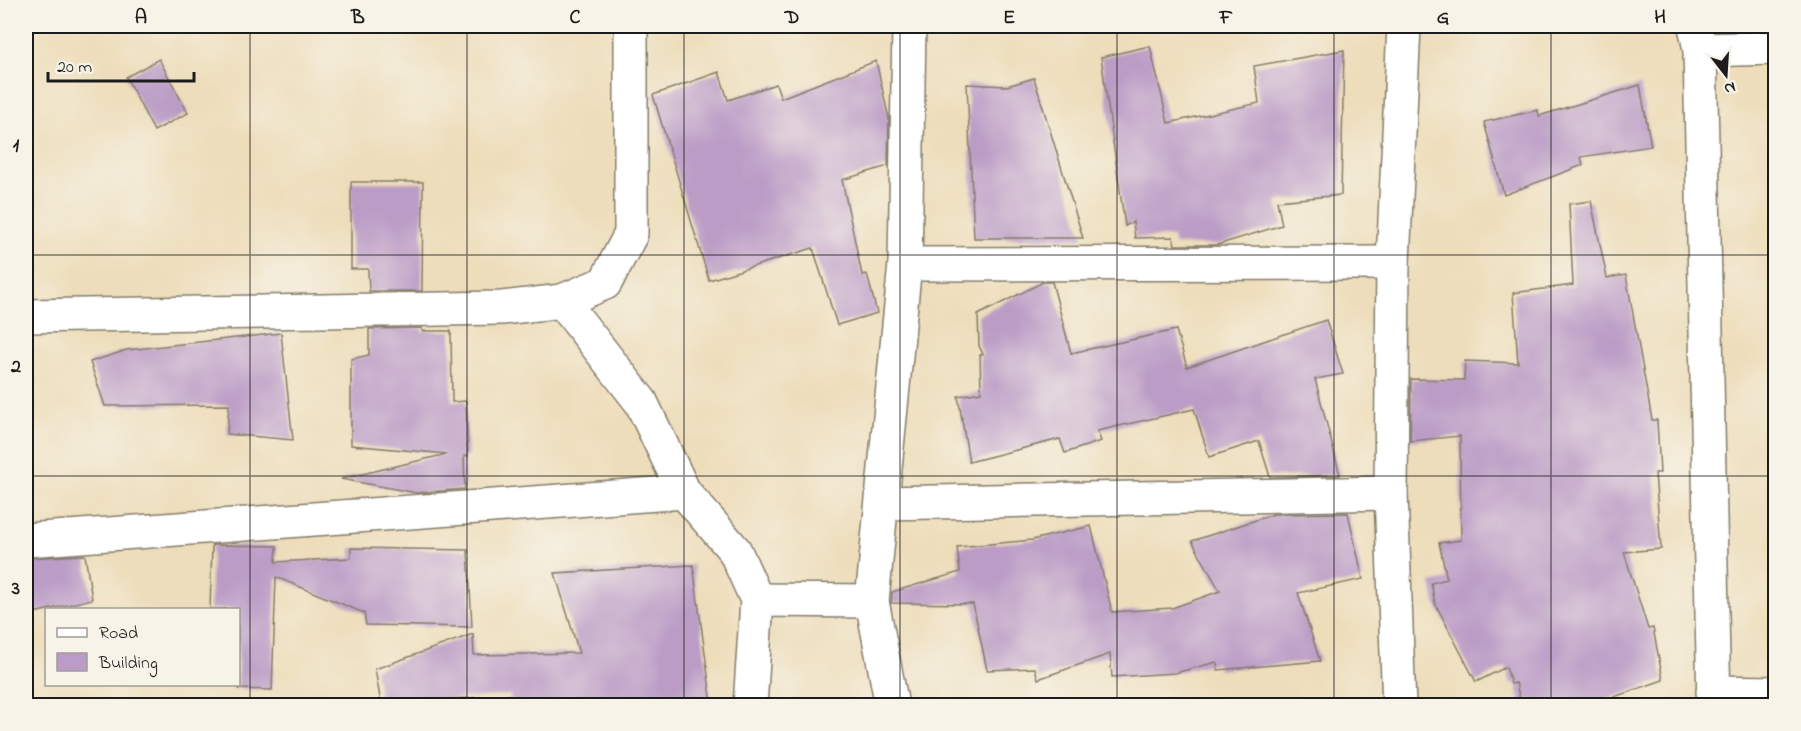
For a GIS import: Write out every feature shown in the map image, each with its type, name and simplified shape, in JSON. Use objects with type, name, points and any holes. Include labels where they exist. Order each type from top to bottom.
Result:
[{"type":"street","points":[[26,316],[502,308],[562,301],[605,283],[631,234],[631,26]]},
{"type":"street","points":[[892,705],[872,601],[905,264],[909,26]]},
{"type":"street","points":[[1399,705],[1391,493],[1393,263],[1404,26]]},
{"type":"street","points":[[1776,48],[1697,38],[1713,699],[1776,693]]},
{"type":"street","points":[[905,264],[1393,263]]},
{"type":"street","points":[[562,301],[641,402],[684,492],[735,551],[757,600],[750,705]]},
{"type":"street","points":[[26,540],[684,492]]},
{"type":"street","points":[[883,503],[1391,493]]},
{"type":"street","points":[[757,600],[872,601]]},
{"type":"building","points":[[1150,46],[1168,123],[1259,103],[1254,66],[1344,50],[1341,195],[1277,201],[1282,225],[1217,245],[1175,245],[1173,237],[1135,238],[1133,222],[1125,226],[1101,57]]},
{"type":"building","points":[[159,59],[188,113],[154,131],[126,77]]},
{"type":"building","points":[[876,61],[889,119],[888,166],[842,180],[862,275],[867,274],[877,313],[837,325],[813,248],[709,280],[653,95],[719,72],[728,100],[776,84],[781,98]]},
{"type":"building","points":[[1034,78],[1083,238],[974,238],[967,84],[1007,86]]},
{"type":"building","points":[[1640,85],[1651,146],[1581,157],[1583,165],[1504,195],[1484,122],[1538,110],[1539,116]]},
{"type":"building","points":[[351,182],[423,182],[422,291],[369,291],[368,269],[351,269]]},
{"type":"building","points":[[1591,201],[1607,278],[1626,275],[1652,420],[1657,420],[1660,473],[1655,473],[1661,549],[1624,552],[1648,629],[1653,628],[1663,680],[1591,705],[1521,705],[1516,683],[1511,684],[1506,667],[1476,682],[1435,603],[1431,583],[1447,579],[1439,543],[1461,540],[1460,436],[1410,441],[1411,379],[1464,380],[1465,361],[1518,363],[1513,293],[1573,285],[1569,204]]},
{"type":"building","points":[[1043,282],[1052,282],[1071,353],[1176,330],[1187,367],[1326,320],[1343,374],[1315,379],[1340,475],[1270,477],[1259,441],[1209,457],[1194,409],[1097,431],[1101,441],[1065,453],[1060,439],[969,462],[958,396],[981,392],[980,355],[983,354],[979,346],[978,315]]},
{"type":"building","points":[[422,328],[422,331],[451,331],[452,402],[466,401],[468,456],[464,456],[465,489],[417,493],[341,479],[447,454],[351,445],[351,359],[369,355],[369,329]]},
{"type":"building","points":[[281,333],[293,440],[227,434],[229,405],[105,406],[90,362],[127,350]]},
{"type":"building","points":[[1348,513],[1363,579],[1298,593],[1320,661],[1218,670],[1217,662],[1175,673],[1112,677],[1110,654],[1038,679],[1035,668],[987,670],[973,604],[891,603],[892,592],[960,572],[957,547],[1032,540],[1091,526],[1112,612],[1172,608],[1220,591],[1192,541],[1274,514]]},
{"type":"building","points":[[212,545],[277,546],[276,562],[351,558],[351,548],[468,550],[472,627],[366,625],[364,613],[276,577],[272,690],[238,689],[240,686],[240,608],[210,608]]},
{"type":"building","points":[[85,555],[92,599],[55,608],[45,608],[45,610],[26,615],[26,558]]},
{"type":"building","points":[[693,565],[712,705],[512,705],[510,695],[381,704],[375,669],[473,634],[474,655],[579,653],[555,573]]}]
